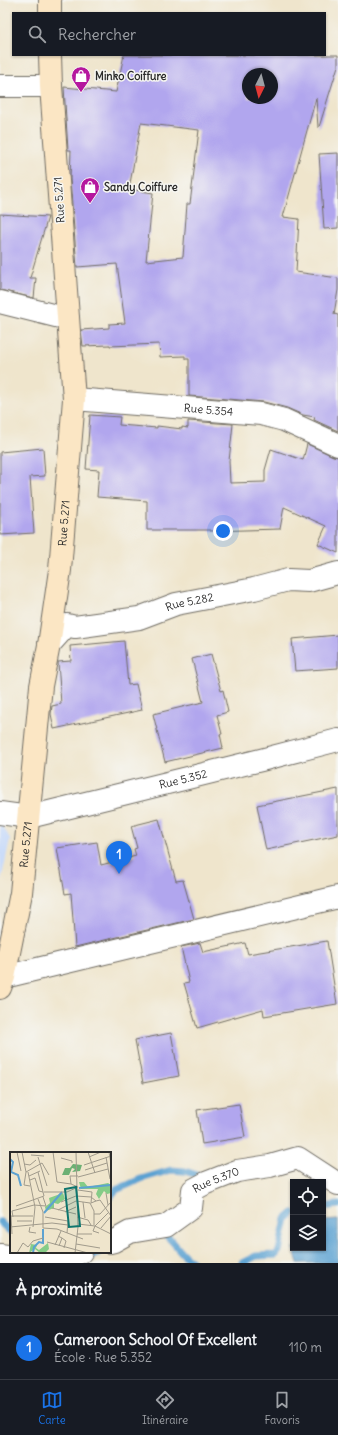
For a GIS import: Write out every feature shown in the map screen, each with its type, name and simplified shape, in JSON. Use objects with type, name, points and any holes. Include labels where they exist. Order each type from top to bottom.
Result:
[{"type":"street","points":[[50,0],[50,12]]},
{"type":"street","name":"Rue 5.271","points":[[1,981],[21,893],[41,686],[49,645],[60,570],[74,399],[50,56]]},
{"type":"street","points":[[0,86],[51,86]]},
{"type":"street","points":[[0,302],[68,319]]},
{"type":"street","name":"Rue 5.354","points":[[74,399],[261,414],[284,420],[338,445]]},
{"type":"street","name":"Rue 5.282","points":[[49,645],[67,625],[74,627],[139,618],[176,604],[254,589],[288,580],[309,581],[338,573]]},
{"type":"street","name":"Rue 5.352","points":[[29,817],[338,740]]},
{"type":"street","points":[[0,813],[29,817]]},
{"type":"street","points":[[1,981],[338,897]]},
{"type":"street","name":"Rue 5.370","points":[[111,1242],[130,1232],[166,1226],[191,1208],[193,1190],[206,1183],[237,1171],[270,1166],[298,1158],[338,1184]]},
{"type":"street","points":[[0,1255],[58,1263],[79,1253]]},
{"type":"shaded area","points":[[0,820],[10,839],[0,886]]},
{"type":"water","points":[[338,1220],[338,1263],[298,1263],[294,1251],[326,1251],[326,1221]]},
{"type":"building","points":[[338,55],[338,66],[319,127],[316,98],[283,217],[299,219],[296,272],[338,278],[338,290],[334,314],[338,315],[338,431],[314,420],[315,417],[303,415],[287,408],[264,402],[189,396],[189,359],[185,359],[185,356],[160,357],[159,344],[83,346],[81,330],[109,328],[109,324],[125,323],[117,264],[77,267],[70,179],[71,150],[68,150],[64,87],[116,92],[124,56]],"holes":[[[141,123],[199,130],[190,204],[187,204],[183,257],[146,261],[153,193],[129,189]]]},
{"type":"building","points":[[338,153],[338,228],[324,229],[319,154]]},
{"type":"building","points":[[0,214],[48,217],[30,278],[36,278],[34,298],[0,290]]},
{"type":"building","points":[[90,415],[120,417],[119,425],[157,428],[157,426],[182,429],[182,427],[188,428],[188,421],[233,424],[229,461],[230,483],[265,482],[265,470],[271,449],[303,460],[307,444],[338,457],[338,553],[318,544],[326,526],[284,507],[280,529],[210,531],[147,530],[147,501],[97,497],[99,470],[86,469]]},
{"type":"building","points":[[43,448],[45,476],[30,477],[34,533],[0,535],[0,452]]},
{"type":"building","points":[[338,635],[338,668],[295,671],[292,639]]},
{"type":"building","points":[[124,641],[128,685],[136,684],[142,710],[54,729],[51,714],[52,706],[61,704],[58,662],[71,661],[70,646]]},
{"type":"building","points":[[211,654],[221,691],[223,690],[228,712],[217,715],[222,734],[220,734],[223,748],[165,762],[153,714],[203,702],[192,659]]},
{"type":"building","points":[[338,789],[338,835],[266,850],[257,805]]},
{"type":"building","points":[[159,819],[176,881],[183,880],[194,919],[75,947],[71,893],[65,894],[57,848],[97,842],[101,865],[136,856],[134,849],[137,848],[131,826]]},
{"type":"building","points":[[327,941],[337,1004],[264,1016],[263,1009],[197,1028],[184,983],[189,982],[181,947],[200,943],[203,952],[245,943],[248,954]]},
{"type":"building","points":[[171,1033],[179,1076],[143,1083],[135,1040]]},
{"type":"building","points":[[239,1104],[245,1137],[202,1144],[197,1110]]},
{"type":"waterway","points":[[111,1196],[116,1190],[141,1179],[171,1170],[185,1171],[206,1178]]},
{"type":"waterway","points":[[326,1207],[338,1205]]},
{"type":"waterway","points":[[242,1263],[256,1256],[276,1255],[279,1251],[286,1219],[291,1215]]},
{"type":"waterway","points":[[0,1222],[10,1232]]},
{"type":"waterway","points":[[161,1231],[193,1263]]},
{"type":"waterway","points":[[82,1261],[85,1261],[97,1253]]},
{"type":"place","name":"Minko Coiffure","points":[[81,93]]},
{"type":"place","name":"Sandy Coiffure","points":[[90,204]]},
{"type":"place","name":"Cameroon School Of Excellent","points":[[119,874]]}]
